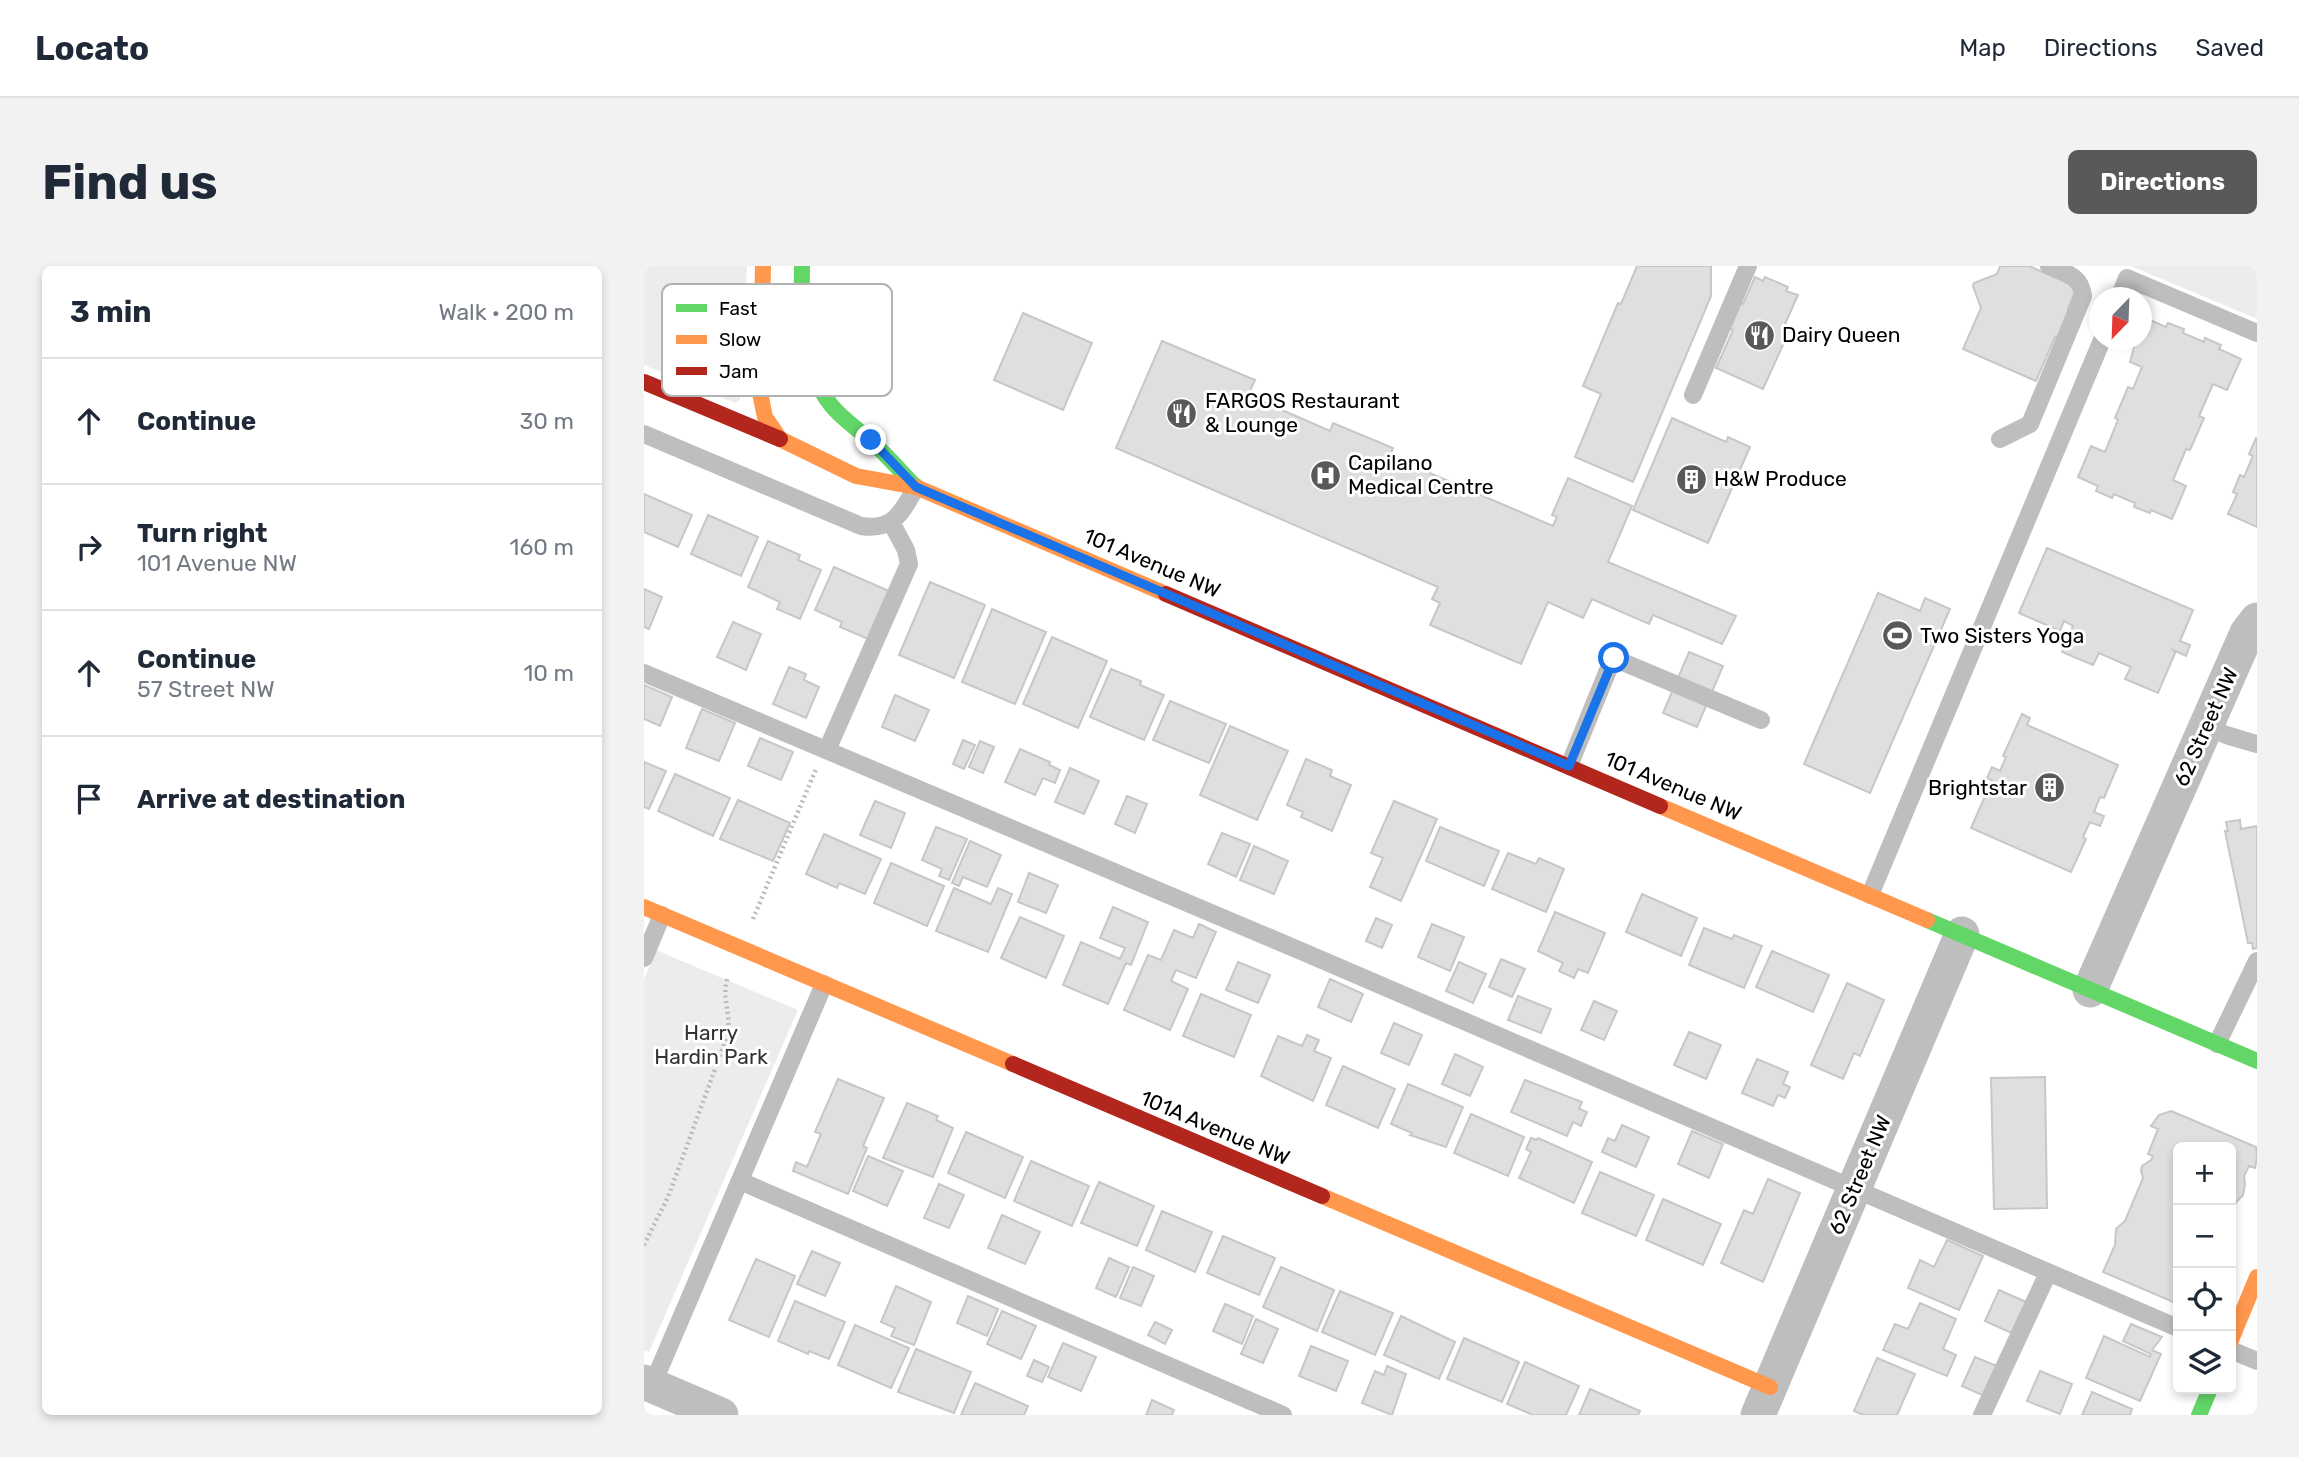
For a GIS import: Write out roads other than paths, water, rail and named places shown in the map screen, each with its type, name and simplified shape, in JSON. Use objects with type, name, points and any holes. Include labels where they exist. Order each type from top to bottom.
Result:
[{"type":"main road","points":[[763,266],[763,284]]},
{"type":"main road","points":[[802,266],[803,284]]},
{"type":"main road","name":"101 Avenue NW","points":[[644,382],[662,390]]},
{"type":"main road","name":"101 Avenue NW","points":[[677,396],[780,439],[856,476],[916,487],[2257,1061]]},
{"type":"main road","points":[[761,396],[765,417],[780,439]]},
{"type":"main road","points":[[824,396],[845,420],[871,440],[916,487]]},
{"type":"main road","name":"101A Avenue NW","points":[[644,907],[824,984],[1764,1401]]},
{"type":"main road","points":[[2235,1331],[2257,1277]]},
{"type":"main road","points":[[2199,1415],[2208,1394]]},
{"type":"street","name":"62 Street NW","points":[[2090,990],[2247,633],[2257,620]]},
{"type":"street","name":"62 Street NW","points":[[1764,1401],[1962,934]]},
{"type":"street","points":[[648,1384],[721,1415]]},
{"type":"lane","points":[[1693,395],[1748,266]]},
{"type":"lane","points":[[2000,439],[2030,424],[2083,296],[2082,286],[2076,277],[2049,266]]},
{"type":"lane","points":[[2123,287],[2127,278],[2148,287]]},
{"type":"lane","points":[[2152,289],[2257,333]]},
{"type":"lane","points":[[1870,895],[2098,350]]},
{"type":"lane","points":[[644,433],[861,526],[873,528],[891,522],[902,512],[916,487]]},
{"type":"lane","points":[[827,750],[908,564],[906,550],[891,522]]},
{"type":"lane","points":[[1569,766],[1614,658],[1760,720]]},
{"type":"lane","points":[[644,673],[2173,1326]]},
{"type":"lane","points":[[2206,725],[2257,744]]},
{"type":"lane","points":[[644,958],[662,915]]},
{"type":"lane","points":[[2217,1044],[2257,961]]},
{"type":"lane","points":[[648,1384],[740,1181],[824,984]]},
{"type":"lane","points":[[740,1181],[1283,1415]]},
{"type":"lane","points":[[1982,1415],[2048,1273]]},
{"type":"lane","points":[[2236,1352],[2257,1361]]},
{"type":"place","name":"Dairy Queen","points":[[1759,335]]},
{"type":"place","name":"FARGOS Restaurant & Lounge","points":[[1182,413]]},
{"type":"place","name":"Capilano Medical Centre","points":[[1325,475]]},
{"type":"place","name":"H&W Produce","points":[[1691,479]]},
{"type":"place","name":"Two Sisters Yoga","points":[[1897,636]]},
{"type":"place","name":"Brightstar","points":[[2050,788]]},
{"type":"park label","name":"Harry Hardin Park","points":[[711,1045]]}]
